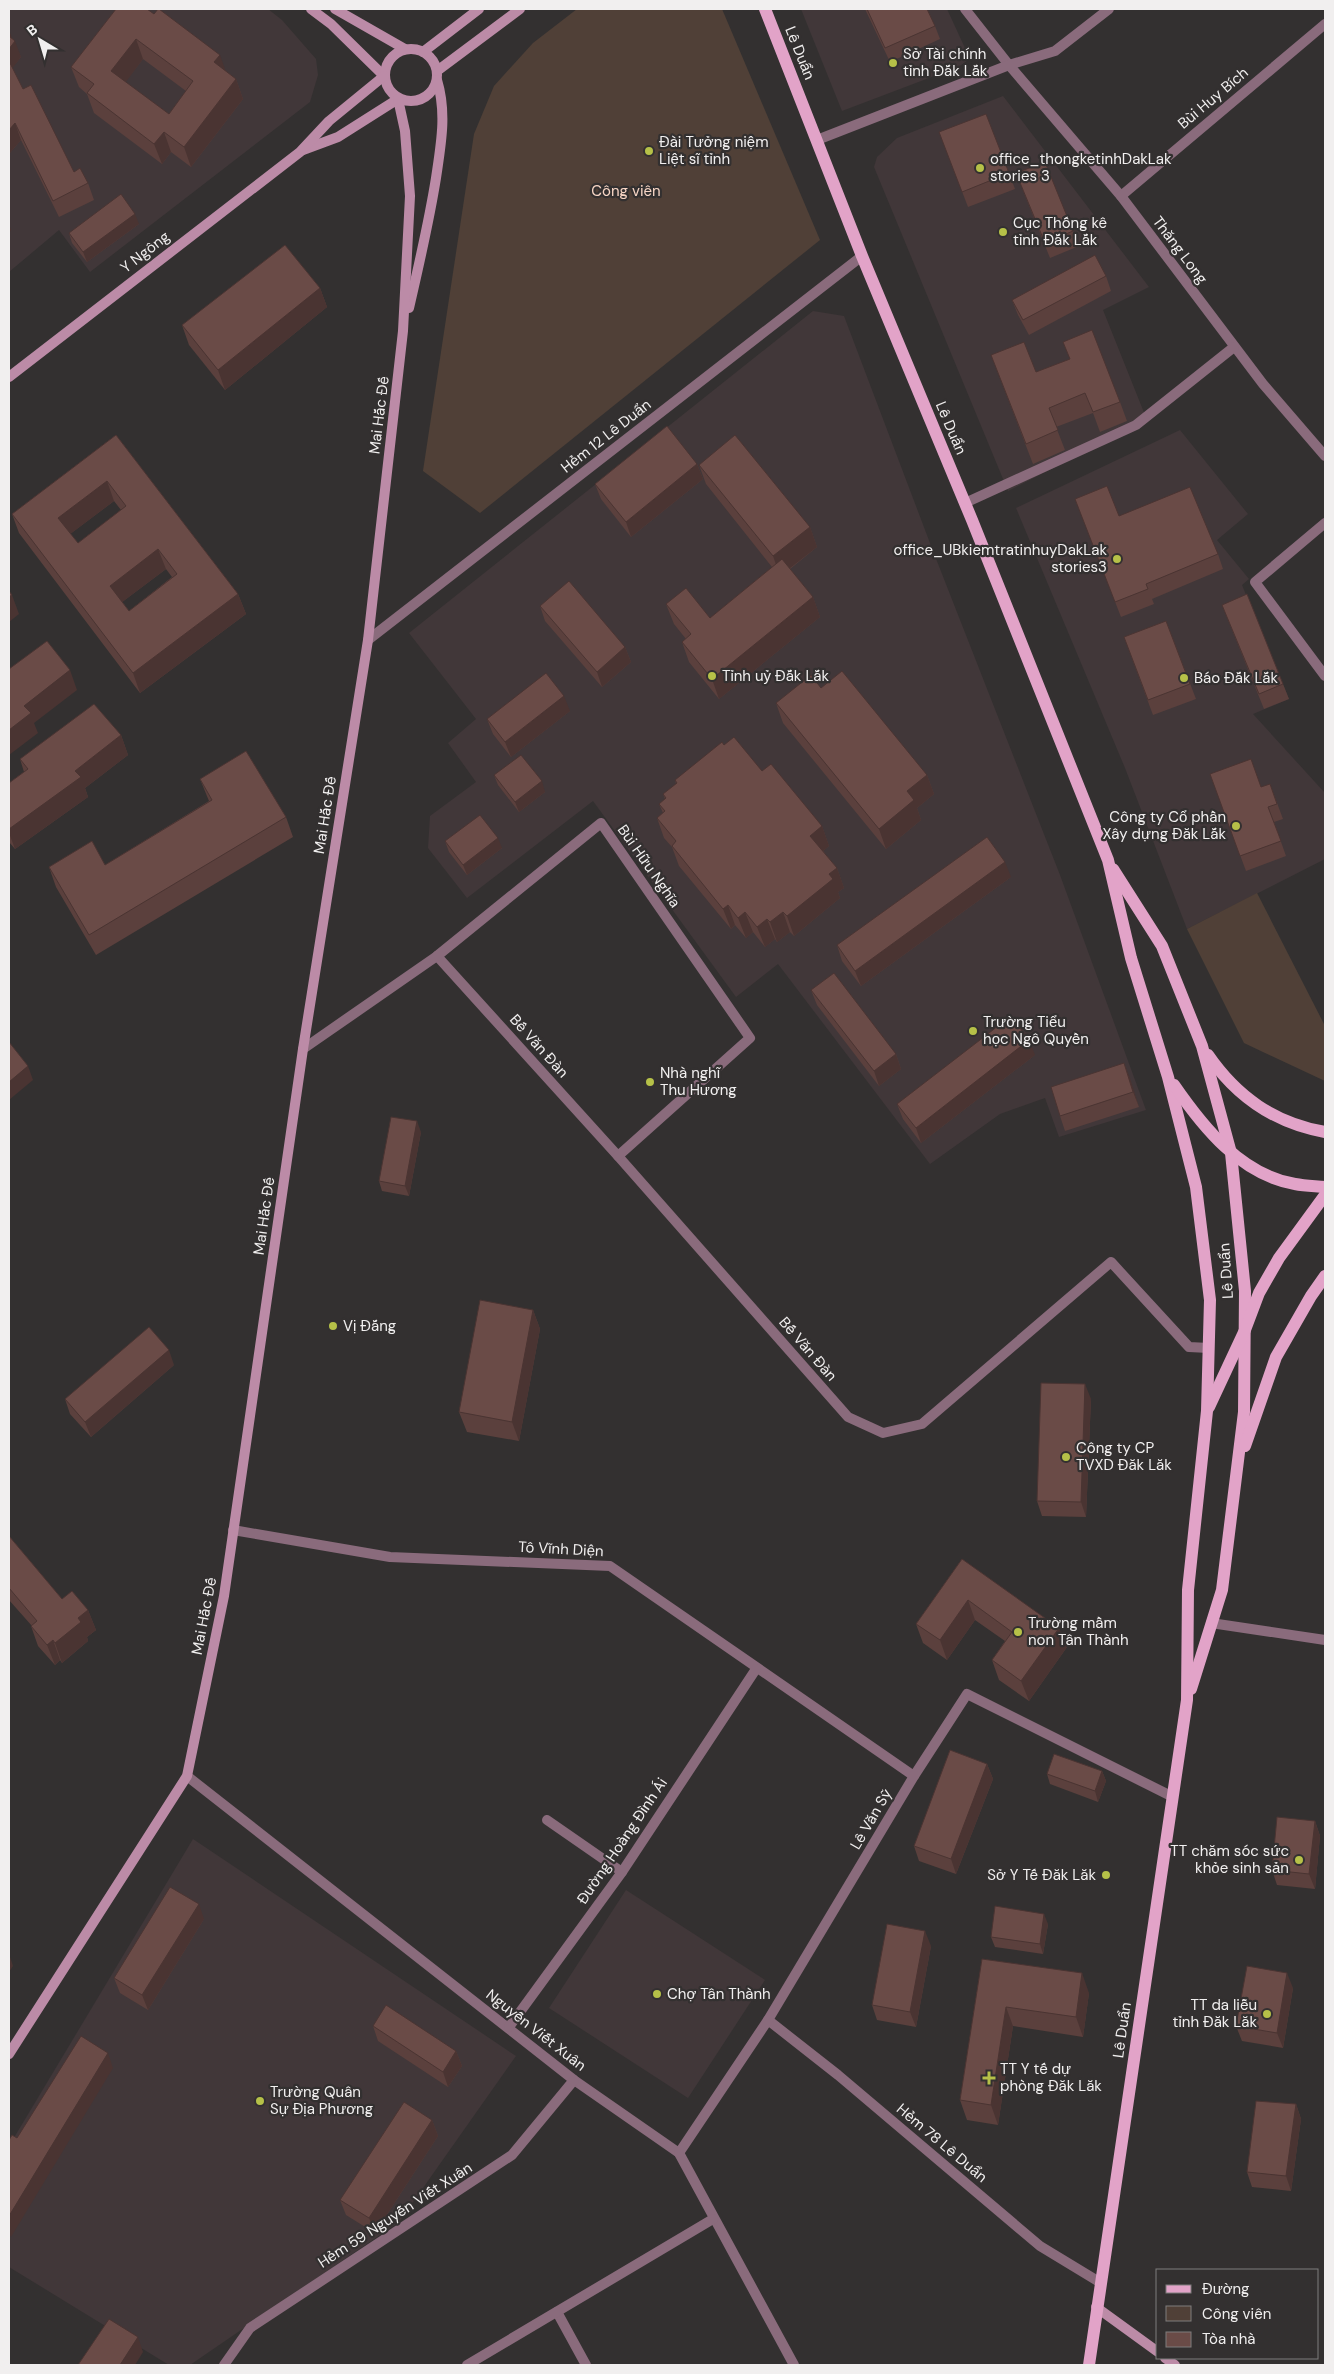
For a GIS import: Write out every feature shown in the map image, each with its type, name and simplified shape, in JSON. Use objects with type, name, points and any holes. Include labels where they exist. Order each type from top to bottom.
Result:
[{"type":"main road","name":"Lê Duẩn","points":[[765,9],[862,256],[966,503],[1108,860],[1131,958],[1168,1077],[1196,1187],[1210,1300],[1207,1411],[1188,1590],[1187,1700],[1101,2284],[1096,2307],[1089,2365]]},
{"type":"main road","name":"Lê Duẩn","points":[[1108,860],[1162,946],[1202,1046],[1231,1153],[1245,1291],[1244,1412],[1222,1590],[1187,1700]]},
{"type":"main road","points":[[1202,1046],[1222,1076],[1242,1096],[1271,1114],[1307,1128],[1325,1132]]},
{"type":"main road","points":[[1168,1077],[1194,1114],[1231,1153],[1259,1172],[1294,1184],[1325,1187]]},
{"type":"main road","points":[[1207,1411],[1245,1330],[1259,1293],[1278,1258],[1325,1195]]},
{"type":"main road","points":[[1236,1470],[1276,1357],[1311,1296],[1325,1276]]},
{"type":"street","points":[[311,9],[331,24],[384,76]]},
{"type":"street","points":[[336,9],[405,49],[415,49],[423,52],[430,57],[437,76]]},
{"type":"street","points":[[423,52],[479,9]]},
{"type":"street","points":[[405,49],[390,59],[384,76],[386,85],[398,99],[406,102],[422,99],[429,94],[437,76],[520,9]]},
{"type":"street","name":"Thăng Long","points":[[965,9],[1009,65],[1121,196],[1234,346],[1325,456]]},
{"type":"street","points":[[817,140],[1009,65],[1055,51],[1109,9]]},
{"type":"street","name":"Bùi Huy Bích","points":[[1121,196],[1325,24]]},
{"type":"street","name":"Y Ngông","points":[[9,377],[300,152],[329,121],[384,76]]},
{"type":"street","name":"Mai Hắc Đế","points":[[403,331],[428,230],[444,124],[443,101],[437,76]]},
{"type":"street","name":"Y Ngông","points":[[300,152],[338,137],[398,99]]},
{"type":"street","name":"Mai Hắc Đế","points":[[9,2054],[188,1776],[224,1596],[303,1049],[368,640],[403,331],[410,196],[405,131],[398,99]]},
{"type":"street","name":"Hẻm 12 Lê Duẩn","points":[[368,640],[862,256]]},
{"type":"street","points":[[966,503],[1136,425],[1234,346]]},
{"type":"street","points":[[1325,523],[1255,582],[1325,676]]},
{"type":"street","name":"Bùi Hữu Nghĩa","points":[[303,1049],[437,956],[601,823],[750,1038],[618,1156]]},
{"type":"street","name":"Bế Văn Đàn","points":[[437,956],[618,1156],[848,1417],[883,1433],[922,1424],[1110,1262],[1189,1347],[1209,1348]]},
{"type":"street","name":"Tô Vĩnh Diện","points":[[234,1530],[390,1557],[610,1566],[756,1669],[914,1776]]},
{"type":"street","points":[[1211,1624],[1325,1640]]},
{"type":"street","name":"Đường Hoàng Đình Ái","points":[[509,2027],[622,1872],[756,1669]]},
{"type":"street","name":"Lê Văn Sỹ","points":[[679,2154],[768,2020],[914,1776],[967,1694],[1173,1797]]},
{"type":"street","name":"Nguyễn Viết Xuân","points":[[188,1776],[574,2080],[679,2154],[794,2365]]},
{"type":"street","points":[[547,1820],[622,1872]]},
{"type":"street","name":"Hẻm 78 Lê Duẩn","points":[[768,2020],[1040,2246],[1101,2284]]},
{"type":"street","name":"Hẻm 59 Nguyễn Viết Xuân","points":[[224,2365],[250,2328],[512,2155],[574,2080]]},
{"type":"street","points":[[467,2365],[713,2219]]},
{"type":"street","points":[[1096,2307],[1156,2351]]},
{"type":"street","points":[[557,2312],[586,2365]]},
{"type":"shaded area","points":[[9,9],[268,9],[282,20],[316,59],[318,75],[310,102],[90,272],[59,230],[9,272]]},
{"type":"shaded area","name":"Sở Tài chính tỉnh Đắk Lắk","points":[[801,9],[947,9],[970,59],[958,67],[842,111]]},
{"type":"shaded area","name":"Cục Thống kê tỉnh Đắk Lắk","points":[[1003,96],[1149,287],[1103,310],[1147,420],[1008,491],[874,167],[877,157],[897,138]]},
{"type":"shaded area","name":"Tỉnh uỷ Đắk Lắk","points":[[813,311],[844,316],[933,551],[1060,875],[1146,1110],[1059,1137],[1045,1098],[1000,1114],[930,1164],[778,964],[736,997],[593,801],[467,898],[428,848],[430,816],[476,782],[448,743],[476,719],[409,633]]},
{"type":"shaded area","points":[[1180,430],[1248,514],[1217,540],[1249,579],[1242,585],[1289,699],[1253,714],[1325,793],[1325,859],[1187,929],[1125,768],[1016,508]]},
{"type":"shaded area","name":"Trường Quân Sự Địa Phương","points":[[193,1839],[516,2056],[399,2222],[190,2365],[169,2365],[9,2267],[9,2146]]},
{"type":"shaded area","name":"Chợ Tân Thành","points":[[626,1890],[765,1980],[688,2098],[549,2008]]},
{"type":"green space","name":"Công viên","points":[[577,9],[722,9],[820,240],[480,513],[423,471],[474,134],[494,86],[533,43]]},
{"type":"green space","points":[[1257,893],[1325,1026],[1325,1081],[1244,1043],[1187,929]]},
{"type":"building","points":[[116,9],[147,9],[154,14],[159,9],[220,55],[214,62],[236,79],[184,147],[164,132],[154,144],[87,93],[94,84],[71,67]],"holes":[[[136,39],[193,81],[169,114],[111,71]]]},
{"type":"building","points":[[867,9],[927,9],[935,26],[885,48]]},
{"type":"building","points":[[9,36],[15,41],[9,49]]},
{"type":"building","points":[[9,61],[23,89],[31,85],[74,172],[80,168],[88,183],[53,201],[15,123],[9,130]]},
{"type":"building","name":"office_thongketinhDakLak stories 3","points":[[986,114],[1009,173],[962,192],[939,132]]},
{"type":"building","points":[[1045,162],[1073,231],[1045,243],[1016,173]]},
{"type":"building","points":[[121,194],[135,214],[83,252],[69,233]]},
{"type":"building","points":[[285,245],[320,288],[218,370],[182,325]]},
{"type":"building","points":[[1095,255],[1106,276],[1023,320],[1012,300]]},
{"type":"building","points":[[1092,330],[1120,402],[1093,412],[1085,393],[1049,408],[1058,430],[1026,444],[991,355],[1024,342],[1036,372],[1070,359],[1063,342]]},
{"type":"building","points":[[667,426],[697,464],[626,522],[595,484]]},
{"type":"building","points":[[116,435],[238,594],[133,673],[12,514]],"holes":[[[107,481],[126,506],[78,543],[58,518]],[[158,549],[177,574],[129,611],[110,586]]]},
{"type":"building","points":[[735,435],[810,527],[773,556],[699,465]]},
{"type":"building","points":[[1107,486],[1119,516],[1190,487],[1218,554],[1146,584],[1148,589],[1115,602],[1075,499]]},
{"type":"building","points":[[782,559],[813,597],[712,679],[682,642],[691,634],[666,604],[686,588],[710,618]]},
{"type":"building","points":[[569,581],[625,647],[597,672],[540,606]]},
{"type":"building","points":[[1247,594],[1283,684],[1259,694],[1222,605]]},
{"type":"building","points":[[1166,621],[1190,684],[1148,700],[1124,637]]},
{"type":"building","points":[[47,641],[70,670],[24,706],[31,713],[9,730],[9,669]]},
{"type":"building","points":[[842,671],[927,775],[907,791],[914,800],[879,829],[776,703],[811,675],[821,688]]},
{"type":"building","points":[[546,673],[564,696],[505,742],[487,719]]},
{"type":"building","points":[[94,704],[121,735],[75,771],[81,777],[9,829],[9,783],[28,769],[20,759]]},
{"type":"building","points":[[734,737],[762,771],[771,764],[822,826],[810,836],[837,868],[829,874],[833,879],[787,916],[783,912],[770,922],[767,919],[757,927],[745,912],[738,918],[728,905],[723,909],[672,846],[676,841],[657,818],[665,811],[659,804],[666,798],[663,794],[677,783],[675,780],[722,742],[724,745]]},
{"type":"building","points":[[246,751],[286,817],[89,935],[49,867],[92,841],[105,865],[212,800],[200,779]]},
{"type":"building","points":[[521,755],[542,781],[515,802],[494,775]]},
{"type":"building","points":[[1251,759],[1261,787],[1270,784],[1277,804],[1268,807],[1281,841],[1240,856],[1210,774]]},
{"type":"building","points":[[480,815],[498,838],[463,865],[445,841]]},
{"type":"building","points":[[987,837],[1005,862],[855,971],[837,945]]},
{"type":"building","points":[[834,973],[896,1054],[874,1071],[811,990]]},
{"type":"building","points":[[1011,1016],[1029,1040],[916,1128],[897,1104]]},
{"type":"building","points":[[9,1042],[28,1066],[9,1082]]},
{"type":"building","points":[[1124,1063],[1133,1092],[1060,1116],[1051,1087]]},
{"type":"building","points":[[391,1117],[417,1121],[405,1186],[379,1181]]},
{"type":"building","points":[[480,1300],[533,1310],[512,1422],[459,1412]]},
{"type":"building","points":[[149,1327],[169,1350],[85,1422],[65,1399]]},
{"type":"building","name":"Công ty CP TVXD Đăk Lăk","points":[[1041,1383],[1085,1384],[1081,1502],[1037,1501]]},
{"type":"building","points":[[9,1536],[62,1599],[72,1591],[88,1610],[78,1618],[81,1622],[55,1643],[53,1640],[47,1645],[31,1626],[37,1621],[9,1588]]},
{"type":"building","points":[[962,1559],[1059,1628],[1021,1681],[992,1660],[1012,1632],[968,1600],[940,1640],[916,1624]]},
{"type":"building","points":[[950,1750],[987,1764],[951,1859],[914,1846]]},
{"type":"building","points":[[1054,1754],[1102,1771],[1095,1791],[1047,1774]]},
{"type":"building","points":[[1277,1817],[1315,1821],[1309,1874],[1272,1870]]},
{"type":"building","points":[[170,1887],[199,1904],[142,1995],[114,1978]]},
{"type":"building","points":[[995,1906],[1044,1914],[1040,1944],[991,1937]]},
{"type":"building","points":[[887,1924],[925,1931],[910,2012],[872,2005]]},
{"type":"building","points":[[982,1959],[1082,1973],[1076,2017],[1006,2007],[991,2105],[960,2100]]},
{"type":"building","name":"TT da liễu tỉnh Đăk Lăk","points":[[1247,1966],[1287,1973],[1277,2033],[1236,2026]]},
{"type":"building","points":[[386,2005],[456,2051],[443,2072],[373,2026]]},
{"type":"building","points":[[81,2036],[108,2053],[9,2216],[9,2140],[12,2135],[17,2138]]},
{"type":"building","points":[[1256,2101],[1296,2104],[1286,2176],[1247,2172]]},
{"type":"building","points":[[404,2102],[432,2120],[369,2218],[340,2200]]},
{"type":"building","points":[[109,2319],[138,2337],[120,2365],[78,2365]]},
{"type":"place","name":"Sở Tài chính tỉnh Đắk Lắk","points":[[893,63]]},
{"type":"place","name":"Đài Tưởng niệm Liệt sĩ tỉnh","points":[[649,151]]},
{"type":"place","name":"office_thongketinhDakLak stories 3","points":[[980,168]]},
{"type":"place","name":"Cục Thống kê tỉnh Đắk Lắk","points":[[1003,232]]},
{"type":"place","name":"office_UBkiemtratinhuyDakLak stories3","points":[[1117,559]]},
{"type":"place","name":"Tỉnh uỷ Đắk Lắk","points":[[712,676]]},
{"type":"place","name":"Báo Đắk Lắk","points":[[1184,678]]},
{"type":"place","name":"Công ty Cổ phần Xây dựng Đăk Lắk","points":[[1236,826]]},
{"type":"place","name":"Trường Tiểu học Ngô Quyền","points":[[973,1031]]},
{"type":"place","name":"Nhà nghĩ Thu Hương","points":[[650,1082]]},
{"type":"place","name":"Vị Đắng","points":[[333,1326]]},
{"type":"place","name":"Công ty CP TVXD Đăk Lăk","points":[[1066,1457]]},
{"type":"place","name":"Trường mầm non Tân Thành","points":[[1018,1632]]},
{"type":"place","name":"TT chăm sóc sức khỏe sinh sản","points":[[1299,1860]]},
{"type":"place","name":"Sở Y Tế Đăk Lăk","points":[[1106,1875]]},
{"type":"place","name":"Chợ Tân Thành","points":[[657,1994]]},
{"type":"place","name":"TT da liễu tỉnh Đăk Lăk","points":[[1267,2014]]},
{"type":"place","name":"TT Y tế dự phòng Đăk Lăk","points":[[989,2078]]},
{"type":"place","name":"Trường Quân Sự Địa Phương","points":[[260,2101]]}]
